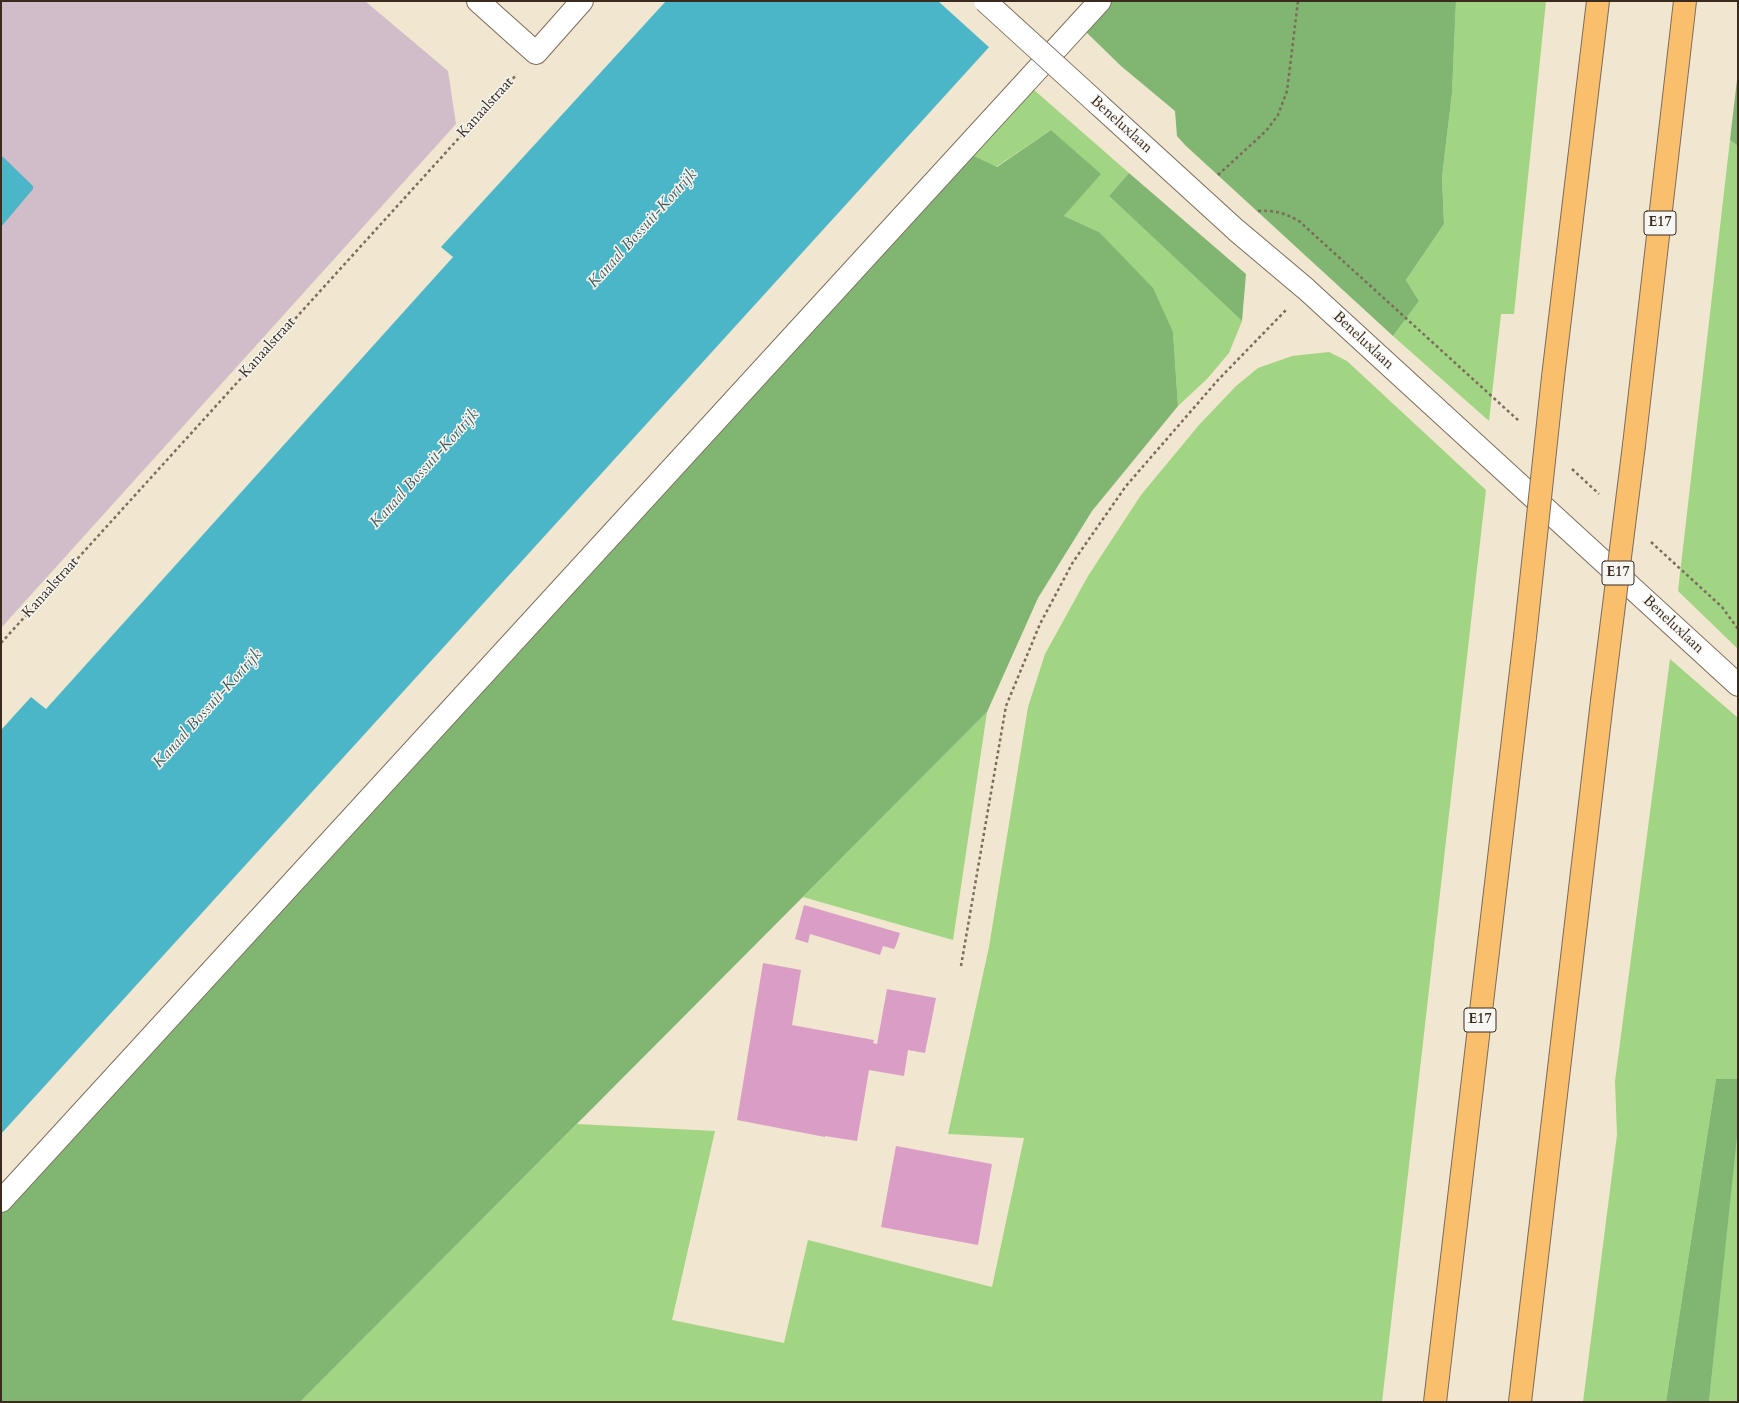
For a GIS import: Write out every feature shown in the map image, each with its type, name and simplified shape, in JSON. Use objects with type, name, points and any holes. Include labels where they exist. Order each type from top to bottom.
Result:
[{"type":"highway","name":"E17","points":[[1435,1402],[1598,1]]},
{"type":"highway","name":"E17","points":[[1520,1402],[1602,701],[1634,445],[1685,1]]},
{"type":"street","points":[[478,1],[536,53],[582,1]]},
{"type":"street","name":"Beneluxlaan","points":[[985,1],[1236,230],[1306,289],[1738,685]]},
{"type":"street","points":[[1,1201],[1100,1]]},
{"type":"path","points":[[1216,178],[1266,131],[1278,115],[1287,91],[1298,1]]},
{"type":"path","name":"Kanaalstraat","points":[[1,643],[536,53]]},
{"type":"path","points":[[1256,211],[1270,210],[1286,213],[1299,221],[1524,425]]},
{"type":"path","points":[[961,966],[1006,706],[1040,624],[1073,562],[1126,486],[1218,380],[1306,289]]},
{"type":"path","points":[[1570,468],[1600,494]]},
{"type":"path","points":[[1646,537],[1722,607],[1738,629]]},
{"type":"shaded area","points":[[1,1],[365,1],[448,71],[456,124],[1,628]]},
{"type":"green space","points":[[1112,1],[1456,1],[1452,93],[1442,177],[1444,224],[1406,280],[1419,301],[1393,336],[1185,145],[1177,136],[1175,111],[1121,66],[1084,30]]},
{"type":"green space","points":[[1456,1],[1546,1],[1514,314],[1501,314],[1489,421],[1393,336],[1419,301],[1406,280],[1444,224],[1442,177],[1452,93]]},
{"type":"green space","points":[[1738,71],[1738,146],[1730,140]]},
{"type":"green space","points":[[1033,89],[1129,173],[1109,196],[1242,321],[1229,353],[1207,379],[1178,406],[1173,332],[1099,232],[1064,216],[1100,174],[1051,130],[996,167],[970,154]]},
{"type":"green space","points":[[1051,130],[1101,174],[1064,216],[1099,232],[1153,288],[1173,332],[1178,406],[1092,511],[1038,598],[987,712],[300,1402],[1,1402],[1,1213],[970,154],[997,167]]},
{"type":"green space","points":[[1730,140],[1738,146],[1738,649],[1678,591]]},
{"type":"green space","points":[[1129,173],[1246,274],[1242,321],[1109,196]]},
{"type":"green space","points":[[1329,352],[1347,361],[1486,490],[1382,1402],[300,1402],[577,1124],[715,1131],[672,1320],[784,1343],[808,1240],[992,1287],[1024,1138],[948,1134],[989,947],[1028,707],[1045,654],[1088,576],[1141,495],[1199,425],[1236,386],[1258,368],[1292,356]]},
{"type":"green space","points":[[1670,659],[1738,718],[1738,1079],[1716,1079],[1666,1402],[1583,1402],[1617,1135],[1615,1081]]},
{"type":"green space","points":[[987,712],[953,940],[803,897]]},
{"type":"green space","points":[[1716,1079],[1738,1079],[1738,1127],[1709,1402],[1666,1402]]},
{"type":"green space","points":[[1737,1127],[1738,1402],[1709,1402]]},
{"type":"water","name":"Kanaal Bossuit-Kortrijk","points":[[666,1],[1031,1],[1,1134],[1,730],[31,697],[46,709],[453,257],[441,247]]},
{"type":"water","points":[[1,155],[33,186],[33,189],[1,227]]},
{"type":"pier","points":[[938,1],[1033,1],[991,49]]},
{"type":"building","points":[[804,905],[900,933],[896,945],[894,949],[883,946],[880,955],[810,934],[808,943],[795,939]]},
{"type":"building","points":[[763,963],[801,970],[792,1025],[874,1040],[873,1043],[877,1044],[887,989],[936,998],[925,1053],[908,1050],[904,1076],[869,1070],[857,1141],[825,1137],[737,1120]]},
{"type":"building","points":[[896,1146],[992,1164],[978,1245],[881,1227]]}]
